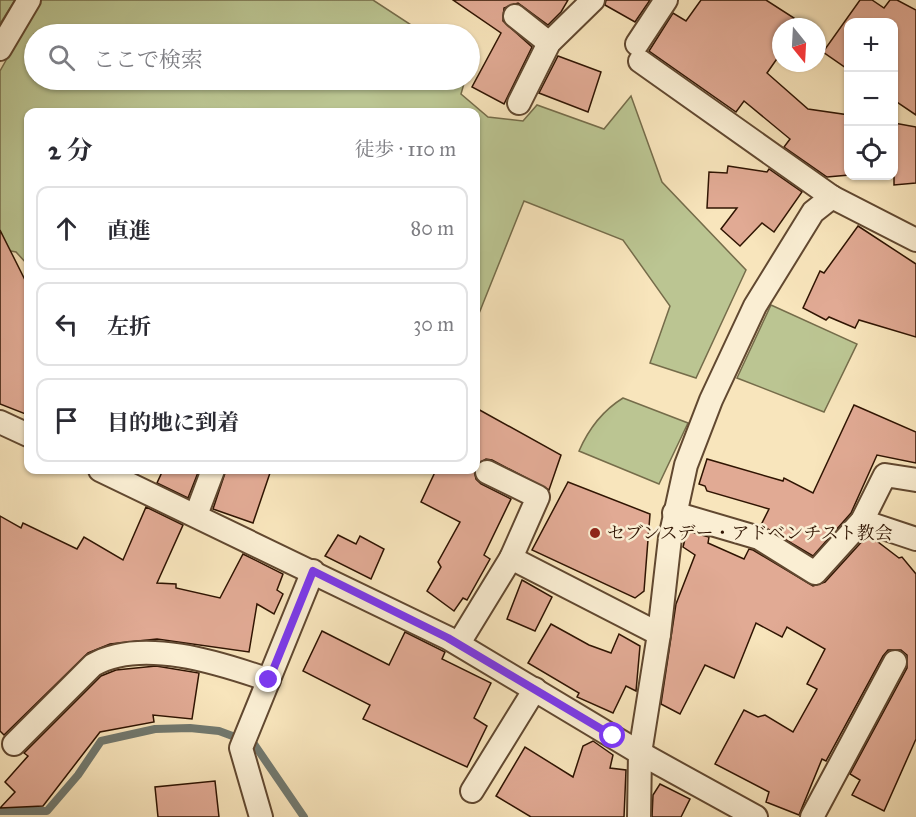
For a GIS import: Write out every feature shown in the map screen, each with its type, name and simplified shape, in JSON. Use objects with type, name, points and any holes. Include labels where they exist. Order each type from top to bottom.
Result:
[{"type":"street","points":[[0,49],[29,0]]},
{"type":"street","points":[[519,103],[549,43],[594,0]]},
{"type":"street","points":[[666,0],[639,53],[832,197],[916,240]]},
{"type":"street","points":[[515,16],[549,43]]},
{"type":"street","points":[[639,817],[640,753],[659,634],[674,513],[686,465],[755,306],[813,212],[832,197]]},
{"type":"street","points":[[0,422],[24,433]]},
{"type":"street","points":[[459,644],[511,558],[538,496],[487,472]]},
{"type":"street","points":[[109,474],[313,571],[459,644],[640,753],[756,817]]},
{"type":"street","points":[[196,515],[211,474]]},
{"type":"street","points":[[674,513],[759,538],[815,573],[862,521],[885,475],[916,480]]},
{"type":"street","points":[[862,521],[916,539]]},
{"type":"street","points":[[511,558],[659,634]]},
{"type":"street","points":[[261,817],[244,740],[313,571]]},
{"type":"street","points":[[14,744],[93,665],[108,656],[133,653],[180,657],[219,663],[269,680]]},
{"type":"street","points":[[812,817],[895,662]]},
{"type":"street","points":[[472,791],[535,689]]},
{"type":"green space","points":[[0,0],[15,0],[0,24]]},
{"type":"green space","points":[[40,0],[373,0],[410,24],[26,24]]},
{"type":"green space","points":[[24,28],[24,90],[462,90],[461,94],[477,108],[24,108],[24,261],[16,252],[0,249],[0,71]]},
{"type":"green space","points":[[631,96],[662,182],[746,270],[696,378],[650,363],[670,306],[623,240],[524,201],[480,311],[480,110],[488,117],[523,121],[537,105],[604,129]]},
{"type":"green space","points":[[771,305],[857,344],[824,412],[737,378]]},
{"type":"green space","points":[[623,398],[688,423],[659,484],[579,451],[597,421]]},
{"type":"building","points":[[453,0],[568,0],[561,12],[548,25],[518,3],[504,8],[503,21],[532,47],[504,104],[478,90],[480,90],[480,72],[501,33]]},
{"type":"building","points":[[606,0],[650,0],[635,22],[605,5]]},
{"type":"building","points":[[701,0],[766,0],[794,18],[772,18],[772,66],[767,73],[808,109],[844,114],[844,175],[827,177],[784,147],[790,139],[744,101],[736,112],[649,51],[673,13],[686,21]]},
{"type":"building","points":[[860,0],[872,0],[884,8],[890,0],[897,0],[916,10],[916,115],[898,103],[898,18],[847,18]]},
{"type":"building","points":[[844,22],[844,67],[826,54],[826,48]]},
{"type":"building","points":[[558,56],[601,72],[588,112],[539,93]]},
{"type":"building","points":[[898,124],[916,127],[916,183],[894,185],[894,180],[898,180]]},
{"type":"building","points":[[728,166],[767,172],[769,169],[802,192],[774,232],[762,223],[740,246],[721,229],[737,208],[707,208],[709,172],[727,173]]},
{"type":"building","points":[[858,226],[916,264],[916,337],[859,320],[855,328],[829,317],[826,320],[803,308],[820,271],[824,273]]},
{"type":"building","points":[[0,230],[24,278],[24,413],[0,404]]},
{"type":"building","points":[[854,405],[916,432],[916,463],[877,455],[851,513],[813,556],[761,525],[769,509],[707,491],[705,486],[699,484],[707,459],[783,481],[784,478],[813,493]]},
{"type":"building","points":[[480,410],[561,455],[549,490],[486,459],[480,463]]},
{"type":"building","points":[[161,474],[197,474],[188,498],[157,483]]},
{"type":"building","points":[[225,474],[270,474],[253,523],[213,509]]},
{"type":"building","points":[[434,474],[475,474],[481,484],[511,499],[484,555],[490,559],[467,600],[463,598],[454,611],[427,591],[441,567],[438,562],[460,522],[421,502]]},
{"type":"building","name":"セブンスデー・アドベンチスト教会","points":[[568,482],[650,514],[644,591],[635,598],[532,550]]},
{"type":"building","points":[[146,507],[183,525],[157,583],[176,584],[176,588],[220,598],[243,554],[283,574],[277,590],[283,594],[274,614],[257,604],[249,652],[157,639],[110,644],[88,653],[4,735],[0,731],[0,516],[21,528],[23,523],[77,549],[84,537],[123,560]]},
{"type":"building","points":[[687,531],[709,537],[708,543],[744,559],[749,549],[753,550],[813,586],[825,582],[866,537],[874,539],[899,558],[902,557],[916,574],[916,739],[884,811],[852,795],[860,780],[850,774],[907,668],[907,655],[901,650],[888,650],[883,656],[826,761],[822,759],[799,815],[766,802],[769,792],[715,764],[744,710],[758,717],[765,715],[793,732],[817,689],[807,684],[825,649],[787,627],[782,637],[756,623],[734,678],[705,665],[680,714],[661,704],[676,604],[695,555],[683,547]]},
{"type":"building","points":[[338,535],[356,544],[360,536],[384,549],[371,579],[325,556]]},
{"type":"building","points":[[522,580],[552,597],[535,631],[507,619]]},
{"type":"building","points":[[551,624],[589,645],[611,653],[619,634],[640,646],[636,691],[626,686],[613,713],[577,697],[579,693],[528,663]]},
{"type":"building","points":[[322,631],[389,665],[405,632],[445,652],[442,659],[491,683],[474,718],[487,726],[467,767],[363,719],[370,705],[303,671]]},
{"type":"building","points":[[156,666],[199,673],[192,719],[153,715],[154,722],[100,732],[43,806],[0,808],[15,792],[5,782],[28,756],[24,753],[101,676],[116,670]]},
{"type":"building","points":[[593,741],[613,755],[610,768],[626,770],[624,817],[531,817],[496,796],[525,747],[573,777],[583,746]]},
{"type":"building","points":[[215,781],[219,817],[158,817],[155,787]]},
{"type":"building","points":[[660,784],[690,799],[681,817],[652,817],[653,795]]},
{"type":"waterway","points":[[0,811],[47,811],[78,775],[101,741],[155,729],[190,728],[219,731],[254,744],[304,817]]},
{"type":"place","name":"セブンスデー・アドベンチスト教会","points":[[595,533]]},
{"type":"route","points":[[269,680],[313,571],[448,638],[613,736]]}]
